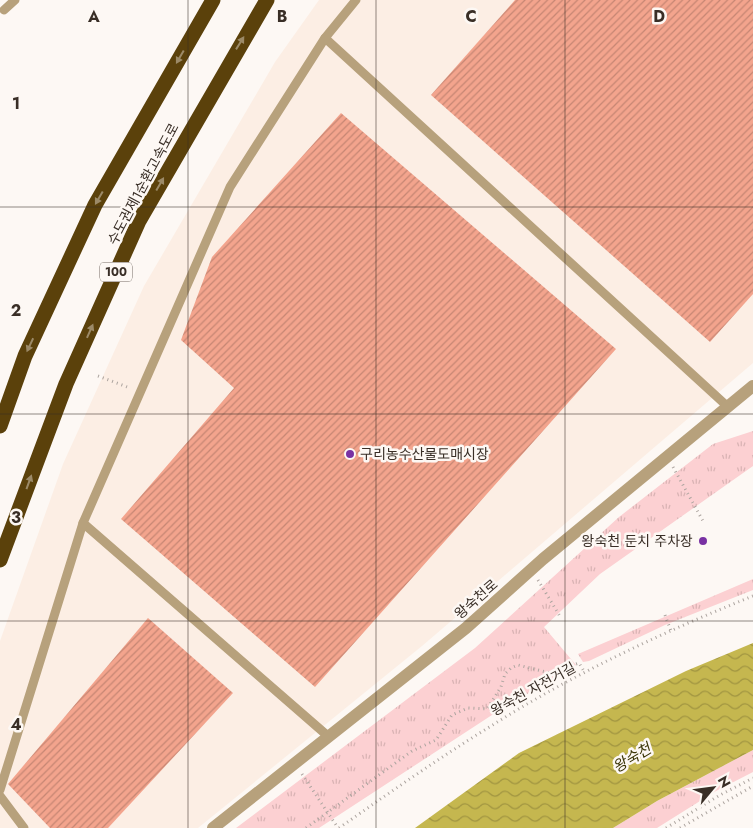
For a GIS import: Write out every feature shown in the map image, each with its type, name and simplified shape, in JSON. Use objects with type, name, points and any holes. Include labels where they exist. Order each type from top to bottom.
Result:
[{"type":"highway","points":[[0,426],[25,356],[95,205],[213,0]]},
{"type":"highway","name":"수도권제1순환고속도로","points":[[0,560],[66,384],[139,221],[234,53],[267,0]]},
{"type":"street","name":"왕숙천로","points":[[214,828],[466,628],[543,559],[753,386]]},
{"type":"lane","points":[[4,10],[15,0]]},
{"type":"lane","points":[[0,790],[83,522],[230,187],[325,38],[356,0]]},
{"type":"lane","points":[[325,38],[727,406]]},
{"type":"lane","points":[[83,522],[328,737]]},
{"type":"lane","points":[[0,796],[24,828]]},
{"type":"path","points":[[98,376],[141,392]]},
{"type":"path","points":[[675,469],[702,521]]},
{"type":"path","points":[[539,581],[561,618]]},
{"type":"path","name":"왕숙천 자전거길","points":[[339,828],[492,725],[585,673],[671,631],[753,596]]},
{"type":"path","points":[[665,615],[671,631]]},
{"type":"path","points":[[306,828],[412,750],[436,740],[452,715],[468,708],[487,709],[501,687],[505,674],[511,668],[518,666],[550,673],[579,663],[585,673]]},
{"type":"path","points":[[296,762],[339,828]]},
{"type":"path","points":[[666,828],[720,795],[753,778]]},
{"type":"path","points":[[680,828],[753,786]]},
{"type":"shaded area","name":"구리농수산물도매시장","points":[[319,0],[753,0],[753,363],[422,646],[198,828],[0,828],[0,641],[63,464],[144,286],[275,62]]},
{"type":"green space","points":[[753,431],[753,466],[600,574],[544,627],[576,665],[492,715],[319,828],[236,828],[475,648],[619,517],[713,444]]},
{"type":"green space","points":[[753,579],[753,590],[665,625],[589,661],[583,662],[578,654]]},
{"type":"green space","points":[[753,750],[753,772],[716,791],[657,828],[613,828],[657,801]]},
{"type":"water","name":"왕숙천","points":[[753,643],[753,750],[657,801],[613,828],[415,828],[519,753],[686,671]]},
{"type":"building","points":[[515,0],[753,0],[753,294],[710,342],[431,95]]},
{"type":"building","name":"구리농수산물도매시장","points":[[341,113],[616,349],[315,687],[121,519],[234,388],[181,340],[212,257]]},
{"type":"building","points":[[148,618],[233,693],[108,828],[50,828],[8,784]]},
{"type":"place","name":"구리농수산물도매시장","points":[[350,454]]},
{"type":"place","name":"왕숙천 둔치 주차장","points":[[703,541]]}]
